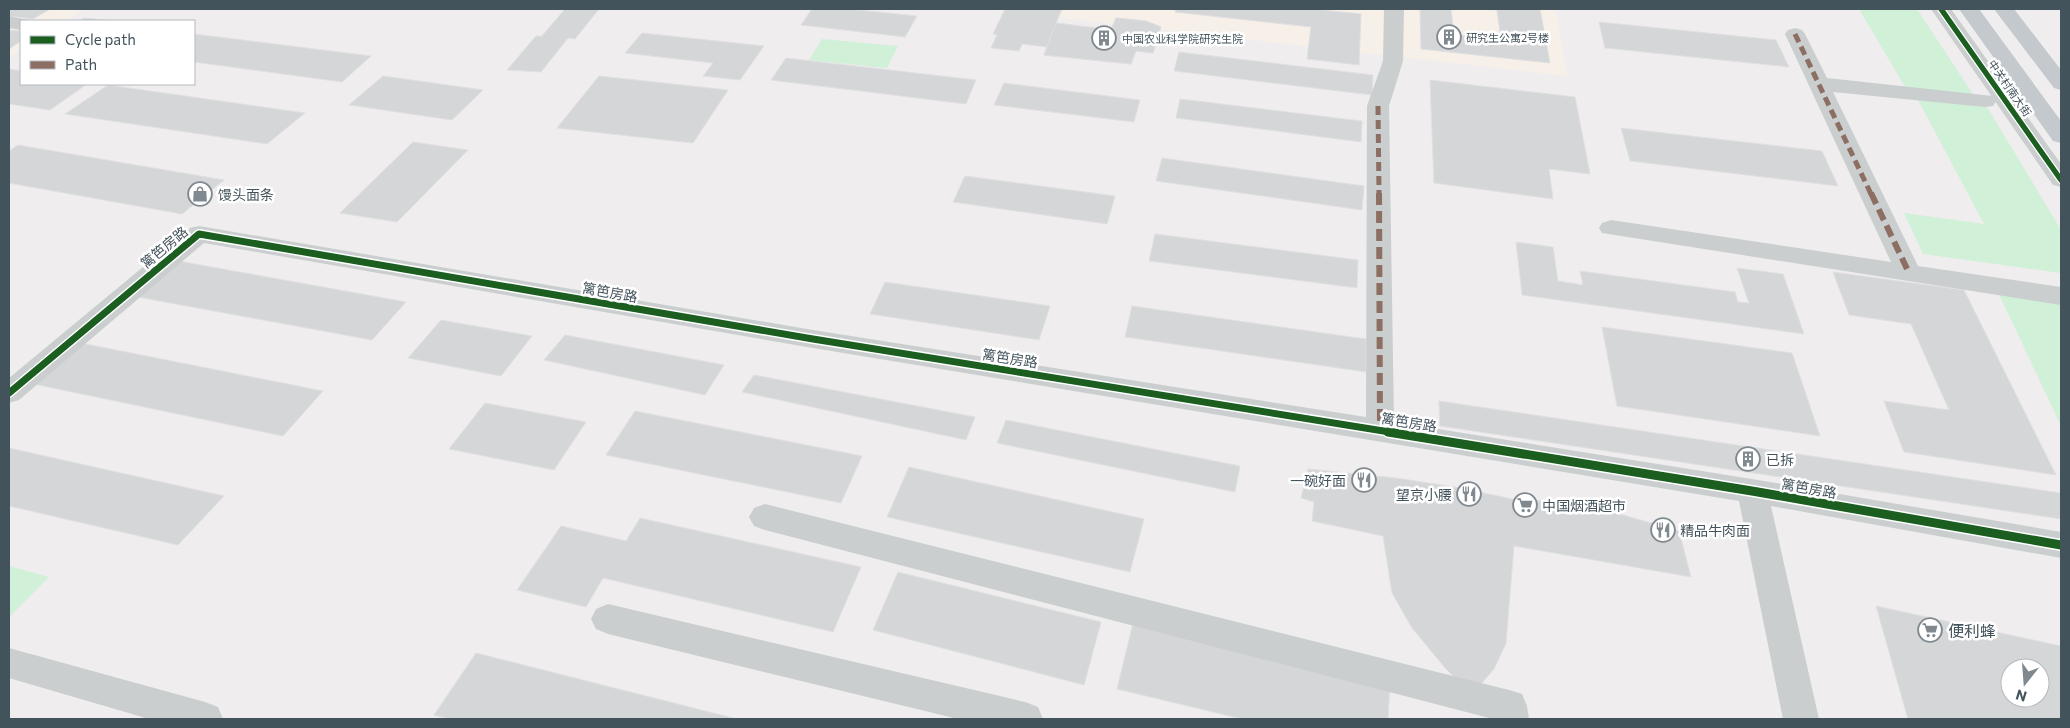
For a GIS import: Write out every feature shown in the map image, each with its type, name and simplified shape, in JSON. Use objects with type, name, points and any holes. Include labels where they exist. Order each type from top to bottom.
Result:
[{"type":"main road","name":"中关村南大街","points":[[1969,9],[2061,136]]},
{"type":"main road","points":[[2004,9],[2061,84]]},
{"type":"street","points":[[1380,430],[1378,106],[1393,61],[1394,9]]},
{"type":"street","name":"中关村南大街","points":[[1941,9],[2061,180]]},
{"type":"street","points":[[1795,34],[1909,273]]},
{"type":"street","points":[[1818,84],[1985,101]]},
{"type":"street","points":[[1611,228],[2061,296]]},
{"type":"street","name":"篱笆房路","points":[[9,394],[199,234],[823,341],[1752,491],[2061,545]]},
{"type":"street","points":[[1752,491],[1801,719]]},
{"type":"street","points":[[765,517],[1509,706],[1511,719]]},
{"type":"street","points":[[608,619],[1025,719]]},
{"type":"street","points":[[9,663],[205,719]]},
{"type":"shaded area","points":[[9,9],[85,9],[68,20],[20,20],[20,51],[9,58]]},
{"type":"shaded area","points":[[982,9],[1556,9],[1567,76]]},
{"type":"green space","points":[[1859,9],[1917,9],[1978,102],[1907,90]]},
{"type":"green space","points":[[822,39],[898,46],[887,68],[809,60]]},
{"type":"green space","points":[[1917,98],[1987,107],[2061,230],[2061,273],[1923,254],[1904,213],[1984,224]]},
{"type":"green space","points":[[1999,294],[2061,303],[2061,426]]},
{"type":"green space","points":[[9,566],[49,577],[9,617]]},
{"type":"building","points":[[9,9],[50,9],[33,19],[9,16]]},
{"type":"building","points":[[565,9],[599,9],[575,39],[568,38],[541,72],[507,70],[536,36],[542,36]]},
{"type":"building","points":[[812,9],[849,9],[917,16],[905,37],[801,25]]},
{"type":"building","name":"中国农业科学院研究生院","points":[[1005,9],[1062,9],[1056,23],[1111,30],[1116,18],[1146,21],[1161,27],[1153,53],[1136,51],[1131,64],[1044,55],[1047,47],[1022,44],[1019,51],[991,48],[997,35],[993,34]]},
{"type":"building","points":[[1176,9],[1314,9],[1361,14],[1359,65],[1307,59],[1311,27],[1175,12]]},
{"type":"building","name":"研究生公寓2号楼","points":[[1420,9],[1451,9],[1454,35],[1501,39],[1497,10],[1484,9],[1540,9],[1550,63],[1421,49]]},
{"type":"building","points":[[84,18],[105,20],[81,20]]},
{"type":"building","name":"中国农业科学院研究生院","points":[[1116,18],[1146,21],[1161,27],[1153,53],[1136,51],[1131,64],[1044,55],[1056,23],[1111,30]]},
{"type":"building","points":[[1599,22],[1776,40],[1789,67],[1605,48]]},
{"type":"building","points":[[9,30],[20,31],[20,42],[9,49]]},
{"type":"building","points":[[642,33],[764,46],[740,80],[703,76],[713,63],[625,53]]},
{"type":"building","points":[[195,34],[371,56],[342,82],[195,62]]},
{"type":"building","points":[[1179,52],[1373,75],[1372,95],[1174,71]]},
{"type":"building","points":[[786,58],[976,80],[966,104],[771,80]]},
{"type":"building","points":[[9,69],[20,71],[20,85],[86,85],[50,110],[9,104]]},
{"type":"building","points":[[383,76],[483,90],[452,120],[349,105]]},
{"type":"building","points":[[599,76],[728,90],[693,143],[557,128]]},
{"type":"building","points":[[1430,80],[1575,97],[1590,174],[1549,169],[1553,199],[1434,183]]},
{"type":"building","points":[[1004,83],[1140,100],[1134,122],[994,105]]},
{"type":"building","points":[[108,85],[305,113],[267,144],[65,114]]},
{"type":"building","points":[[1180,99],[1362,121],[1361,142],[1176,118]]},
{"type":"building","points":[[1621,128],[1822,151],[1838,186],[1630,161]]},
{"type":"building","points":[[413,142],[468,150],[397,222],[340,213]]},
{"type":"building","points":[[18,145],[224,180],[182,214],[9,183],[9,151]]},
{"type":"building","points":[[1162,158],[1364,186],[1362,210],[1156,181]]},
{"type":"building","points":[[965,176],[1115,196],[1107,224],[953,202]]},
{"type":"building","points":[[1155,234],[1358,260],[1357,288],[1149,261]]},
{"type":"building","points":[[1516,242],[1553,247],[1558,281],[1583,285],[1580,271],[1735,292],[1738,302],[1749,303],[1737,268],[1783,274],[1804,334],[1522,295]]},
{"type":"building","points":[[173,260],[406,302],[372,340],[132,296]]},
{"type":"building","points":[[1833,272],[1964,290],[2056,475],[1904,452],[1884,401],[1949,410],[1911,324],[1849,315]]},
{"type":"building","points":[[885,282],[1050,306],[1039,340],[870,314]]},
{"type":"building","points":[[1132,306],[1366,339],[1366,372],[1125,337]]},
{"type":"building","points":[[441,320],[532,336],[501,376],[408,358]]},
{"type":"building","points":[[1602,327],[1792,353],[1820,436],[1617,406]]},
{"type":"building","points":[[565,335],[724,365],[705,395],[544,360]]},
{"type":"building","points":[[76,342],[323,391],[283,436],[29,383]]},
{"type":"building","points":[[754,375],[975,417],[966,440],[742,392]]},
{"type":"building","name":"已拆","points":[[1439,401],[2061,493],[2061,519],[1440,426]]},
{"type":"building","points":[[485,403],[586,422],[554,470],[449,449]]},
{"type":"building","points":[[635,411],[862,456],[841,503],[606,455]]},
{"type":"building","points":[[1006,420],[1240,466],[1235,492],[997,443]]},
{"type":"building","points":[[9,448],[224,496],[178,545],[9,506]]},
{"type":"building","points":[[909,467],[1144,519],[1130,572],[887,517]]},
{"type":"building","points":[[1308,469],[1396,478],[1461,488],[1512,499],[1561,502],[1623,515],[1679,531],[1691,577],[1514,546],[1506,643],[1494,669],[1481,684],[1462,685],[1412,628],[1392,593],[1383,536],[1312,521],[1314,502],[1301,498]]},
{"type":"building","points":[[640,518],[861,567],[833,632],[603,578],[586,607],[517,590],[561,526],[626,541]]},
{"type":"building","points":[[898,572],[1101,622],[1084,685],[873,630]]},
{"type":"building","points":[[1876,606],[2061,646],[2061,719],[1908,719]]},
{"type":"building","points":[[1133,623],[1390,682],[1388,719],[1242,719],[1117,689]]},
{"type":"building","points":[[476,653],[737,719],[449,719],[434,715]]},
{"type":"marked path","points":[[1795,34],[1909,273]]},
{"type":"marked path","points":[[1378,106],[1380,430]]},
{"type":"cycle path","points":[[1941,9],[2061,180]]},
{"type":"cycle path","points":[[9,393],[199,234],[813,339],[1752,491],[2061,545]]},
{"type":"place","name":"研究生公寓2号楼","points":[[1449,37]]},
{"type":"place","name":"中国农业科学院研究生院","points":[[1104,38]]},
{"type":"place","name":"馒头面条","points":[[200,194]]},
{"type":"place","name":"已拆","points":[[1748,459]]},
{"type":"place","name":"一碗好面","points":[[1364,480]]},
{"type":"place","name":"望京小腰","points":[[1469,494]]},
{"type":"place","name":"中国烟酒超市","points":[[1525,505]]},
{"type":"place","name":"精品牛肉面","points":[[1663,530]]},
{"type":"place","name":"便利蜂","points":[[1930,630]]}]
